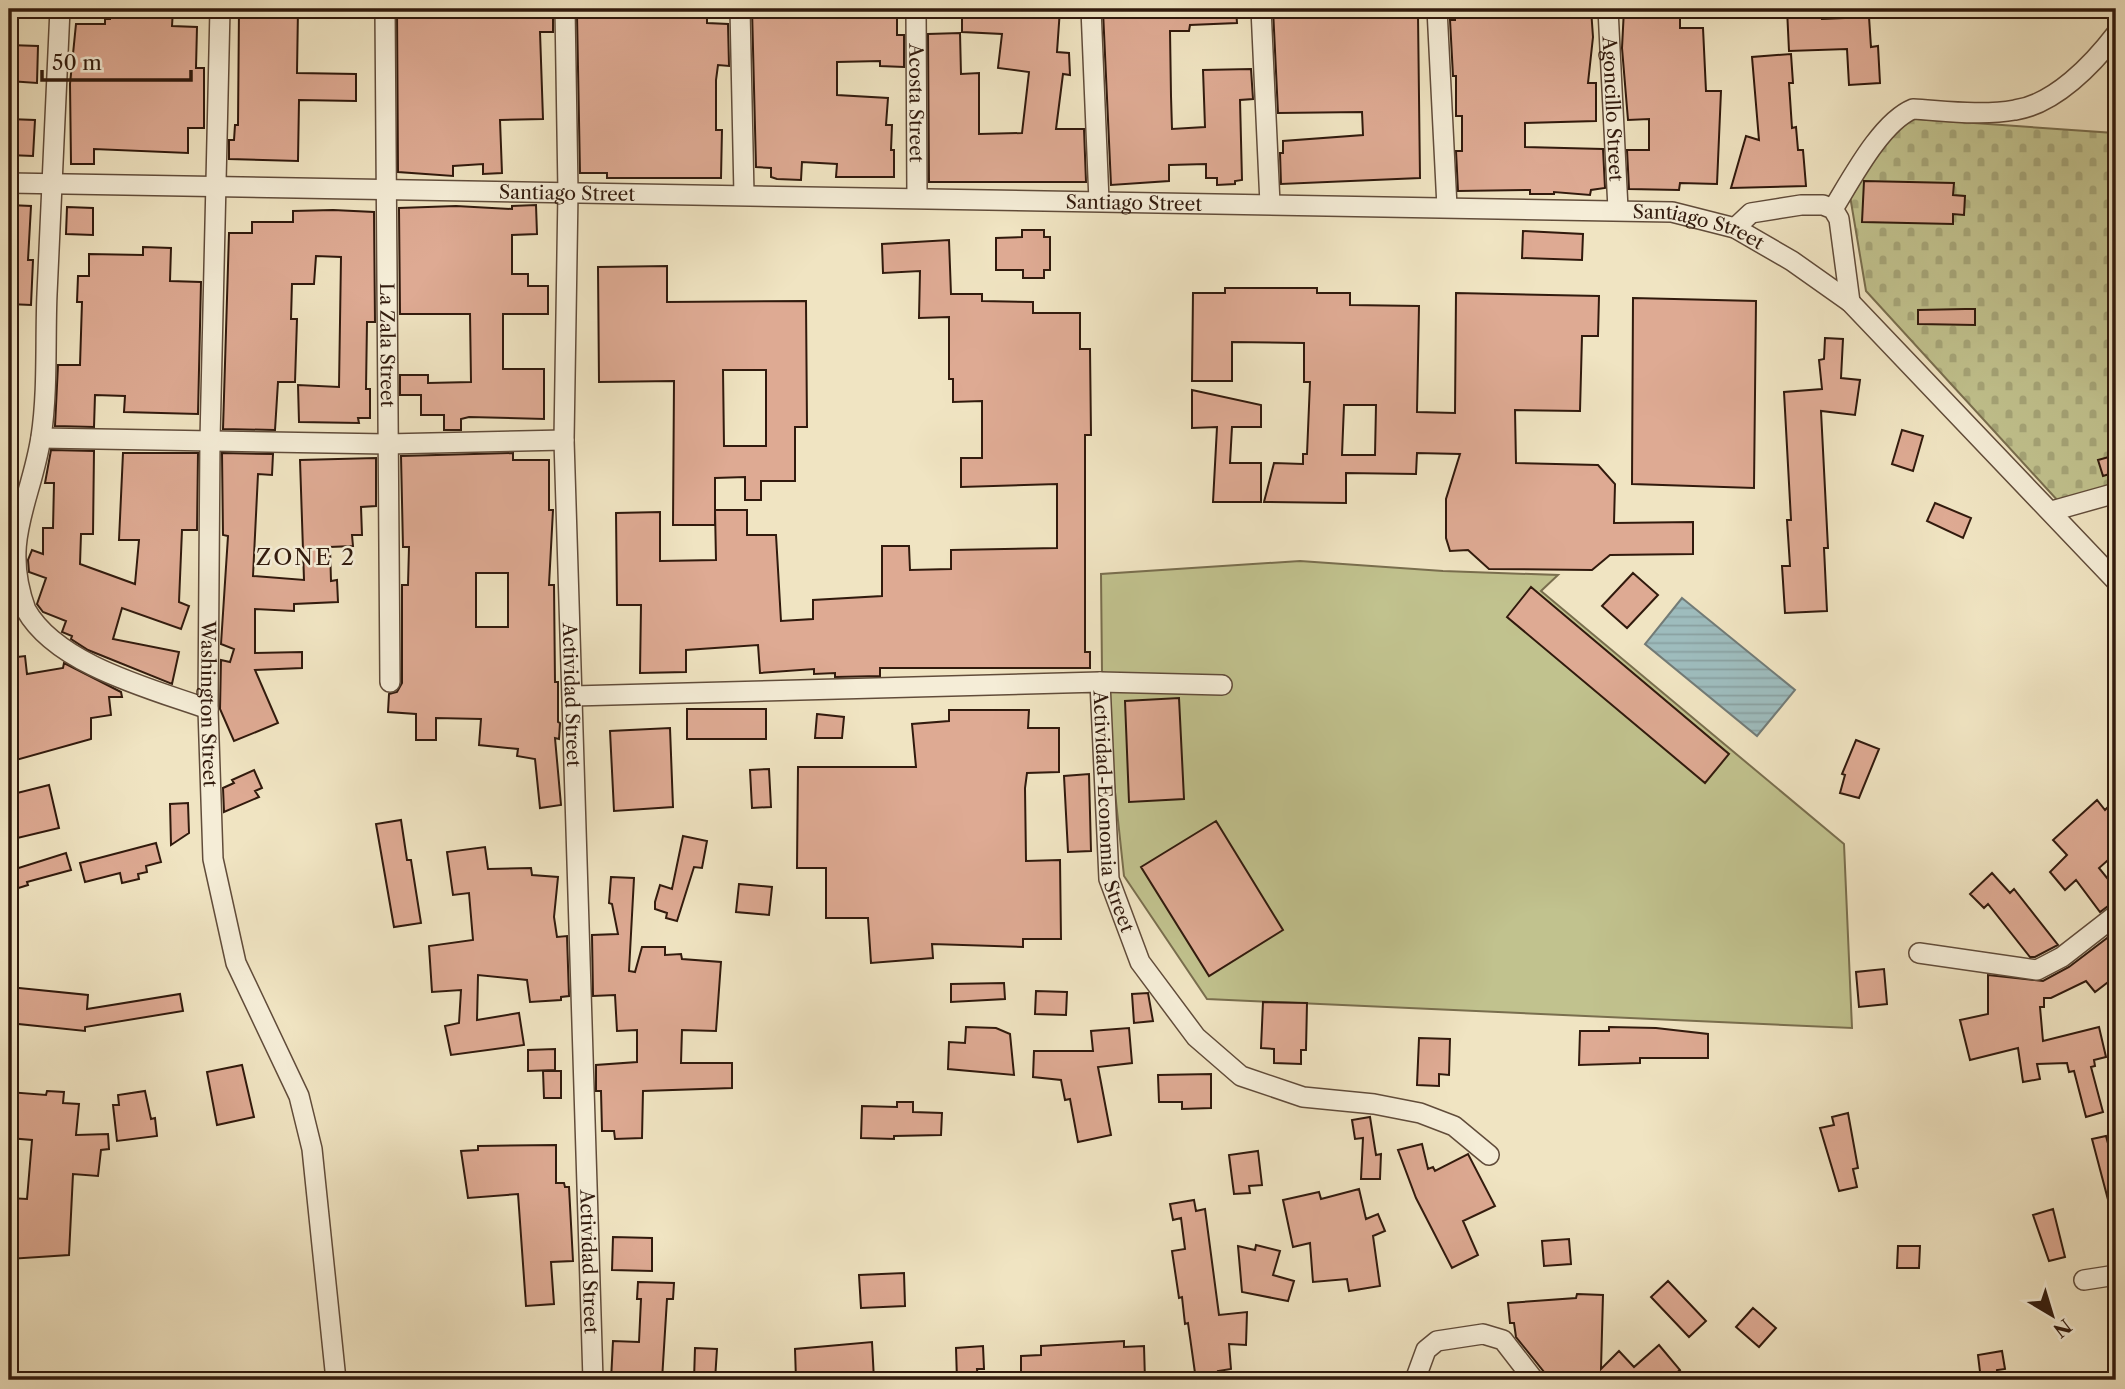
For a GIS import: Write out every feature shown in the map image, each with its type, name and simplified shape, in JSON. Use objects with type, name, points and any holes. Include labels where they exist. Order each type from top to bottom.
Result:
[{"type":"street","points":[[60,9],[41,439],[12,529],[10,554],[16,588],[27,612],[44,635],[106,672],[208,709]]},
{"type":"street","name":"Washington Street","points":[[220,9],[218,186],[210,440],[208,709],[213,859],[236,963],[299,1096],[312,1149],[336,1380]]},
{"type":"street","name":"La Zala Street","points":[[385,9],[390,682]]},
{"type":"street","name":"Actividad Street","points":[[565,9],[568,192],[565,440],[593,1380]]},
{"type":"street","points":[[740,9],[744,195]]},
{"type":"street","name":"Acosta Street","points":[[916,9],[917,198]]},
{"type":"street","points":[[1091,9],[1099,201]]},
{"type":"street","points":[[1261,9],[1270,204]]},
{"type":"street","points":[[1437,9],[1447,206]]},
{"type":"street","name":"Agoncillo Street","points":[[1608,9],[1618,209]]},
{"type":"street","points":[[1833,209],[1874,146],[1905,112],[1913,109],[2015,110],[2036,104],[2096,61],[2116,34]]},
{"type":"street","name":"Santiago Street","points":[[9,183],[1672,212],[1735,228],[1792,261],[1850,302],[2116,581]]},
{"type":"street","points":[[1735,228],[1751,213],[1801,205],[1823,205],[1833,209],[1839,219],[1850,302]]},
{"type":"street","points":[[41,439],[387,444],[565,440]]},
{"type":"street","points":[[2052,511],[2116,493]]},
{"type":"street","points":[[1100,682],[1222,685]]},
{"type":"street","name":"Actividad-Economia Street","points":[[573,696],[1100,682],[1109,879],[1140,962],[1196,1037],[1241,1076],[1303,1097],[1374,1104],[1420,1113],[1454,1126],[1489,1155]]},
{"type":"street","points":[[1919,953],[2036,970],[2062,957],[2116,915]]},
{"type":"street","points":[[2084,1280],[2116,1275]]},
{"type":"street","points":[[1415,1380],[1426,1350],[1437,1341],[1483,1334],[1503,1340],[1534,1380]]},
{"type":"green space","points":[[1903,118],[2114,133],[2116,485],[2059,502],[1866,291],[1849,190]]},
{"type":"green space","points":[[1300,561],[1443,571],[1558,575],[1541,591],[1844,844],[1852,1028],[1207,999],[1124,876],[1102,671],[1101,574]]},
{"type":"water","points":[[1682,598],[1795,690],[1757,736],[1645,644]]},
{"type":"building","points":[[110,9],[173,9],[172,26],[197,27],[196,68],[204,68],[204,128],[188,128],[188,153],[94,149],[94,164],[71,164],[70,84],[76,24],[105,24],[105,19],[110,19]]},
{"type":"building","points":[[239,9],[298,9],[297,73],[356,74],[356,101],[299,100],[298,161],[229,159],[229,140],[234,140],[235,125],[238,125]]},
{"type":"building","points":[[397,9],[469,9],[469,14],[553,14],[553,32],[540,32],[543,119],[500,120],[502,173],[483,174],[483,164],[453,166],[453,176],[398,172]]},
{"type":"building","points":[[580,9],[707,10],[707,23],[728,24],[729,66],[718,65],[716,80],[716,130],[722,130],[721,178],[607,178],[607,173],[580,173],[577,15]]},
{"type":"building","points":[[752,9],[798,9],[798,16],[897,14],[897,35],[904,35],[904,67],[880,66],[880,61],[837,62],[837,95],[888,98],[886,125],[892,125],[894,177],[836,177],[837,164],[802,162],[801,180],[777,179],[771,177],[771,168],[756,167]]},
{"type":"building","points":[[988,9],[1060,9],[1057,52],[1069,53],[1070,75],[1063,74],[1056,129],[1084,129],[1086,182],[929,182],[928,34],[960,33],[961,74],[979,73],[979,134],[1022,133],[1029,72],[998,68],[1002,34],[962,32],[962,14],[988,14]]},
{"type":"building","points":[[1236,9],[1237,23],[1190,25],[1189,31],[1170,31],[1172,129],[1205,127],[1203,70],[1251,69],[1253,99],[1240,100],[1242,180],[1235,181],[1235,184],[1217,185],[1217,178],[1206,178],[1206,164],[1169,165],[1169,181],[1111,185],[1103,11]]},
{"type":"building","points":[[1273,9],[1406,9],[1406,15],[1418,15],[1420,178],[1281,184],[1280,153],[1283,153],[1283,141],[1363,135],[1362,112],[1278,113]]},
{"type":"building","points":[[1455,9],[1591,9],[1593,37],[1588,83],[1596,83],[1596,121],[1525,123],[1525,147],[1603,149],[1605,188],[1591,190],[1590,195],[1554,192],[1530,194],[1530,190],[1458,191],[1456,151],[1462,151],[1462,116],[1456,116],[1456,76],[1453,76],[1450,20],[1455,20]]},
{"type":"building","points":[[1624,9],[1680,9],[1680,28],[1703,28],[1706,91],[1721,91],[1717,184],[1680,183],[1679,190],[1629,189],[1627,150],[1649,150],[1649,119],[1628,120],[1622,48]]},
{"type":"building","points":[[1787,9],[1822,9],[1822,19],[1869,17],[1871,47],[1878,46],[1880,83],[1849,85],[1847,49],[1789,51]]},
{"type":"building","points":[[9,45],[38,46],[37,83],[9,81]]},
{"type":"building","points":[[1791,54],[1793,83],[1789,83],[1792,128],[1796,127],[1798,150],[1803,150],[1806,186],[1731,188],[1746,136],[1759,140],[1752,57]]},
{"type":"building","points":[[9,119],[35,120],[33,156],[9,155]]},
{"type":"building","points":[[1864,181],[1954,183],[1953,195],[1965,196],[1964,215],[1953,214],[1953,224],[1862,222]]},
{"type":"building","points":[[9,205],[31,206],[28,260],[33,260],[31,305],[9,304]]},
{"type":"building","points":[[536,205],[537,234],[512,235],[512,274],[528,274],[528,286],[548,286],[548,314],[503,314],[503,369],[544,369],[544,419],[469,417],[461,419],[461,430],[444,430],[444,415],[421,415],[421,395],[400,395],[400,375],[428,375],[428,383],[471,382],[470,314],[400,314],[399,208],[456,206],[512,209],[512,206]]},
{"type":"building","points":[[67,207],[93,208],[93,235],[66,234]]},
{"type":"building","points":[[293,211],[374,212],[375,322],[367,322],[366,389],[370,389],[370,418],[358,418],[359,423],[299,422],[298,385],[339,387],[341,257],[316,256],[314,284],[292,284],[291,319],[297,319],[295,382],[278,382],[275,430],[223,429],[229,233],[252,233],[252,222],[293,222]]},
{"type":"building","points":[[1022,230],[1044,230],[1044,237],[1050,237],[1050,270],[1044,270],[1044,278],[1023,278],[1023,270],[996,270],[996,238],[1022,237]]},
{"type":"building","points":[[1523,231],[1583,234],[1582,260],[1522,258]]},
{"type":"building","points":[[949,240],[951,294],[982,294],[982,301],[1033,302],[1033,313],[1080,313],[1080,349],[1090,349],[1091,435],[1085,435],[1085,652],[1090,652],[1090,668],[880,668],[880,676],[835,677],[835,673],[814,674],[814,669],[760,673],[758,645],[686,650],[686,672],[640,673],[641,605],[617,605],[616,513],[660,512],[660,561],[716,560],[715,510],[747,510],[747,535],[776,535],[781,621],[813,619],[813,600],[882,596],[882,546],[909,546],[910,570],[951,569],[951,550],[1057,548],[1057,484],[961,487],[961,458],[982,458],[982,401],[953,402],[953,379],[949,379],[949,317],[919,318],[920,271],[883,273],[882,244]]},
{"type":"building","points":[[143,247],[171,248],[170,281],[201,282],[198,414],[124,412],[125,396],[95,395],[94,427],[55,426],[58,365],[80,365],[82,302],[77,302],[78,276],[89,276],[89,254],[143,255]]},
{"type":"building","points":[[667,266],[667,302],[806,301],[807,427],[795,427],[795,481],[761,481],[761,500],[745,500],[745,477],[715,478],[715,525],[673,525],[674,381],[599,382],[598,267]],"holes":[[[723,370],[766,370],[766,446],[724,446]]]},
{"type":"building","points":[[1225,288],[1317,288],[1317,293],[1350,293],[1350,305],[1419,306],[1417,412],[1455,413],[1456,293],[1599,296],[1598,336],[1582,336],[1580,411],[1515,410],[1516,463],[1598,465],[1615,484],[1614,523],[1693,522],[1693,554],[1610,555],[1592,570],[1489,569],[1468,550],[1450,551],[1446,538],[1446,499],[1460,454],[1417,453],[1416,474],[1346,473],[1346,503],[1264,502],[1274,463],[1303,464],[1303,454],[1307,454],[1310,382],[1304,382],[1304,343],[1232,342],[1232,381],[1192,381],[1193,293],[1225,293]],"holes":[[[1344,405],[1376,405],[1375,455],[1342,455]]]},
{"type":"building","points":[[1633,298],[1756,301],[1754,488],[1632,484]]},
{"type":"building","points":[[1975,309],[1975,325],[1918,324],[1918,310]]},
{"type":"building","points":[[1825,338],[1843,339],[1841,378],[1860,380],[1855,415],[1821,411],[1828,548],[1824,548],[1827,611],[1785,613],[1782,566],[1790,566],[1787,520],[1791,520],[1784,392],[1822,389],[1819,360],[1824,359]]},
{"type":"building","points":[[1192,390],[1261,405],[1261,427],[1232,427],[1230,463],[1261,463],[1261,502],[1213,502],[1217,427],[1192,428]]},
{"type":"building","points":[[1902,430],[1923,436],[1913,471],[1892,464]]},
{"type":"building","points":[[51,450],[94,451],[93,534],[81,534],[80,564],[135,584],[139,540],[119,540],[123,453],[198,453],[197,530],[182,530],[179,602],[189,606],[181,629],[122,608],[113,639],[179,652],[172,684],[88,650],[71,639],[72,636],[62,632],[66,621],[43,612],[37,604],[46,578],[29,572],[28,560],[32,550],[43,554],[43,528],[53,528],[54,483],[45,483]]},
{"type":"building","points":[[222,453],[273,454],[272,475],[258,474],[253,576],[304,580],[300,460],[376,458],[376,506],[361,507],[362,535],[352,535],[353,546],[330,547],[331,581],[337,580],[338,602],[294,604],[294,611],[255,609],[255,653],[302,652],[302,668],[255,670],[278,723],[234,741],[220,709],[221,660],[230,662],[234,649],[221,644],[228,536],[223,535]]},
{"type":"building","points":[[513,453],[513,460],[549,460],[549,510],[553,510],[549,585],[554,585],[555,682],[558,682],[560,723],[559,739],[555,738],[561,805],[540,808],[535,759],[517,756],[518,749],[479,745],[481,719],[436,718],[436,740],[416,740],[416,714],[388,712],[389,694],[397,692],[402,683],[402,585],[408,585],[409,547],[403,547],[401,456]],"holes":[[[476,573],[508,573],[508,627],[476,627]]]},
{"type":"building","points":[[2116,455],[2116,472],[2103,476],[2098,460]]},
{"type":"building","points":[[1935,503],[1971,518],[1963,538],[1927,521]]},
{"type":"building","points":[[1633,573],[1658,595],[1627,628],[1602,606]]},
{"type":"building","points":[[1531,587],[1729,754],[1705,783],[1507,617]]},
{"type":"building","points":[[25,656],[27,674],[63,668],[64,663],[121,692],[122,697],[109,697],[111,715],[91,718],[91,739],[9,762],[9,658]]},
{"type":"building","points":[[1179,698],[1184,799],[1129,802],[1125,701]]},
{"type":"building","points":[[687,709],[766,709],[766,739],[687,739]]},
{"type":"building","points":[[949,710],[1029,710],[1028,728],[1059,728],[1059,772],[1027,773],[1025,788],[1026,861],[1060,860],[1061,939],[1023,939],[1023,947],[932,944],[933,958],[871,963],[868,918],[826,918],[826,868],[797,868],[798,767],[916,767],[912,724],[949,721]]},
{"type":"building","points":[[817,714],[844,717],[842,738],[815,738]]},
{"type":"building","points":[[670,728],[673,807],[614,811],[610,731]]},
{"type":"building","points":[[1856,740],[1879,749],[1859,798],[1840,793],[1845,775],[1842,774]]},
{"type":"building","points":[[769,769],[771,807],[752,808],[750,770]]},
{"type":"building","points":[[254,770],[262,788],[255,791],[259,797],[224,812],[223,788],[234,783],[232,780]]},
{"type":"building","points":[[1089,774],[1091,851],[1068,852],[1064,776]]},
{"type":"building","points":[[49,785],[59,828],[9,840],[9,795]]},
{"type":"building","points":[[2116,799],[2116,853],[2099,868],[2116,889],[2116,900],[2100,912],[2076,880],[2065,890],[2050,872],[2067,855],[2053,840],[2097,800],[2105,810]]},
{"type":"building","points":[[188,803],[189,833],[171,845],[170,804]]},
{"type":"building","points":[[401,820],[407,860],[411,860],[421,923],[394,927],[376,824]]},
{"type":"building","points":[[1216,821],[1283,930],[1209,976],[1141,867]]},
{"type":"building","points":[[683,836],[707,841],[702,868],[694,867],[677,921],[666,918],[667,913],[655,909],[655,902],[660,885],[672,889]]},
{"type":"building","points":[[156,843],[161,862],[146,866],[147,872],[138,874],[139,879],[122,883],[120,873],[85,882],[80,863]]},
{"type":"building","points":[[485,847],[488,869],[531,868],[532,875],[558,877],[554,917],[557,937],[567,936],[569,996],[561,997],[561,1000],[530,1002],[527,980],[478,975],[477,1020],[519,1013],[524,1045],[451,1055],[445,1026],[459,1023],[461,990],[432,992],[429,946],[473,940],[469,893],[453,895],[447,852]]},
{"type":"building","points":[[66,853],[71,870],[27,882],[28,885],[9,891],[9,871]]},
{"type":"building","points":[[1992,873],[2010,893],[2014,889],[2058,945],[2030,957],[1988,904],[1984,908],[1970,894]]},
{"type":"building","points":[[611,877],[634,878],[629,971],[635,972],[642,947],[665,947],[665,955],[681,954],[682,959],[721,962],[716,1031],[682,1030],[681,1063],[732,1063],[732,1088],[643,1091],[642,1138],[615,1139],[614,1131],[602,1131],[601,1091],[596,1091],[596,1065],[637,1062],[637,1030],[617,1031],[615,995],[593,996],[592,935],[618,934],[612,904],[609,903]]},
{"type":"building","points":[[739,884],[772,887],[769,915],[736,912]]},
{"type":"building","points":[[2115,932],[2116,976],[2095,992],[2086,981],[2051,998],[2044,998],[2044,1007],[2040,1007],[2043,1041],[2099,1027],[2106,1057],[2094,1060],[2095,1066],[2091,1067],[2103,1112],[2086,1117],[2074,1071],[2069,1072],[2067,1063],[2037,1064],[2040,1079],[2023,1082],[2018,1048],[1970,1060],[1960,1020],[1988,1014],[1988,975],[2043,981],[2069,967]]},
{"type":"building","points":[[1884,969],[1887,1004],[1859,1007],[1856,972]]},
{"type":"building","points":[[1004,983],[1005,999],[951,1002],[951,984]]},
{"type":"building","points":[[9,987],[88,995],[87,1009],[180,994],[183,1011],[85,1027],[85,1031],[9,1023]]},
{"type":"building","points":[[1036,991],[1067,992],[1066,1015],[1035,1014]]},
{"type":"building","points":[[1148,993],[1153,1021],[1134,1023],[1132,994]]},
{"type":"building","points":[[1263,1002],[1307,1003],[1306,1050],[1301,1050],[1301,1064],[1274,1063],[1274,1049],[1261,1048]]},
{"type":"building","points":[[966,1027],[996,1028],[1010,1034],[1014,1075],[948,1069],[949,1042],[965,1043]]},
{"type":"building","points":[[1609,1027],[1656,1028],[1708,1034],[1708,1058],[1640,1058],[1640,1063],[1579,1065],[1580,1031],[1609,1031]]},
{"type":"building","points":[[1129,1028],[1132,1063],[1098,1067],[1111,1135],[1078,1142],[1070,1099],[1065,1100],[1061,1080],[1033,1077],[1034,1051],[1093,1051],[1091,1031]]},
{"type":"building","points":[[1419,1038],[1450,1039],[1449,1075],[1439,1074],[1439,1086],[1417,1085]]},
{"type":"building","points":[[555,1049],[555,1070],[528,1071],[528,1050]]},
{"type":"building","points":[[242,1065],[254,1117],[217,1125],[207,1072]]},
{"type":"building","points":[[543,1071],[561,1071],[561,1098],[544,1098]]},
{"type":"building","points":[[1211,1074],[1211,1108],[1182,1109],[1182,1102],[1159,1102],[1158,1075]]},
{"type":"building","points":[[47,1091],[64,1092],[63,1103],[79,1104],[76,1135],[108,1134],[109,1149],[101,1150],[98,1176],[73,1174],[69,1255],[9,1259],[9,1198],[27,1199],[32,1140],[9,1138],[9,1092],[46,1095]]},
{"type":"building","points":[[145,1091],[151,1119],[155,1118],[157,1136],[117,1141],[113,1105],[119,1105],[118,1095]]},
{"type":"building","points":[[897,1102],[913,1102],[913,1112],[942,1113],[941,1135],[894,1136],[894,1139],[861,1138],[862,1106],[897,1107]]},
{"type":"building","points":[[1848,1113],[1858,1168],[1853,1169],[1857,1187],[1839,1191],[1820,1128],[1834,1125],[1832,1117]]},
{"type":"building","points":[[1370,1117],[1376,1155],[1381,1154],[1380,1179],[1361,1179],[1363,1138],[1355,1139],[1352,1120]]},
{"type":"building","points":[[2106,1136],[2116,1173],[2116,1210],[2111,1211],[2092,1139]]},
{"type":"building","points":[[1422,1144],[1428,1169],[1433,1167],[1435,1171],[1468,1154],[1495,1206],[1463,1221],[1478,1255],[1452,1268],[1416,1198],[1398,1150]]},
{"type":"building","points":[[556,1145],[556,1183],[564,1183],[565,1187],[569,1187],[573,1261],[551,1262],[554,1304],[526,1306],[518,1194],[468,1198],[461,1151],[478,1150],[478,1146]]},
{"type":"building","points":[[1258,1151],[1262,1185],[1249,1186],[1250,1193],[1234,1194],[1229,1155]]},
{"type":"building","points":[[1359,1189],[1366,1219],[1378,1214],[1385,1231],[1373,1236],[1380,1286],[1349,1291],[1347,1279],[1313,1282],[1310,1243],[1293,1247],[1283,1200],[1319,1192],[1321,1199]]},
{"type":"building","points":[[1194,1200],[1196,1211],[1205,1209],[1219,1315],[1247,1312],[1246,1345],[1229,1344],[1231,1369],[1218,1371],[1220,1380],[1196,1380],[1188,1323],[1185,1324],[1182,1297],[1179,1298],[1172,1251],[1185,1249],[1181,1218],[1173,1220],[1170,1204]]},
{"type":"building","points":[[2053,1209],[2065,1257],[2049,1261],[2033,1215]]},
{"type":"building","points":[[613,1237],[652,1238],[652,1271],[612,1270]]},
{"type":"building","points":[[1569,1239],[1571,1264],[1544,1266],[1542,1241]]},
{"type":"building","points":[[1256,1245],[1280,1251],[1273,1275],[1294,1281],[1288,1301],[1242,1292],[1238,1246],[1255,1250]]},
{"type":"building","points":[[1898,1246],[1920,1246],[1919,1268],[1897,1268]]},
{"type":"building","points":[[904,1273],[905,1306],[861,1308],[859,1275]]},
{"type":"building","points":[[1668,1281],[1706,1321],[1689,1337],[1651,1297]]},
{"type":"building","points":[[638,1282],[674,1283],[673,1299],[667,1299],[662,1380],[611,1380],[613,1341],[639,1342],[641,1299],[637,1299]]},
{"type":"building","points":[[1577,1294],[1603,1295],[1601,1369],[1619,1351],[1634,1367],[1659,1345],[1680,1370],[1668,1380],[1546,1380],[1544,1372],[1516,1337],[1514,1323],[1510,1323],[1508,1303],[1576,1298]]},
{"type":"building","points":[[1753,1308],[1776,1328],[1759,1347],[1736,1327]]},
{"type":"building","points":[[1124,1341],[1124,1347],[1144,1346],[1145,1380],[1021,1380],[1021,1356],[1041,1355],[1041,1346]]},
{"type":"building","points":[[872,1342],[874,1380],[796,1380],[795,1349]]},
{"type":"building","points":[[983,1346],[984,1369],[977,1369],[978,1380],[957,1380],[956,1348]]},
{"type":"building","points":[[695,1348],[717,1349],[715,1380],[694,1380]]},
{"type":"building","points":[[2002,1351],[2005,1369],[1997,1370],[1998,1380],[1981,1380],[1978,1355]]},
{"type":"district","name":"ZONE 2","points":[[306,557]]}]
